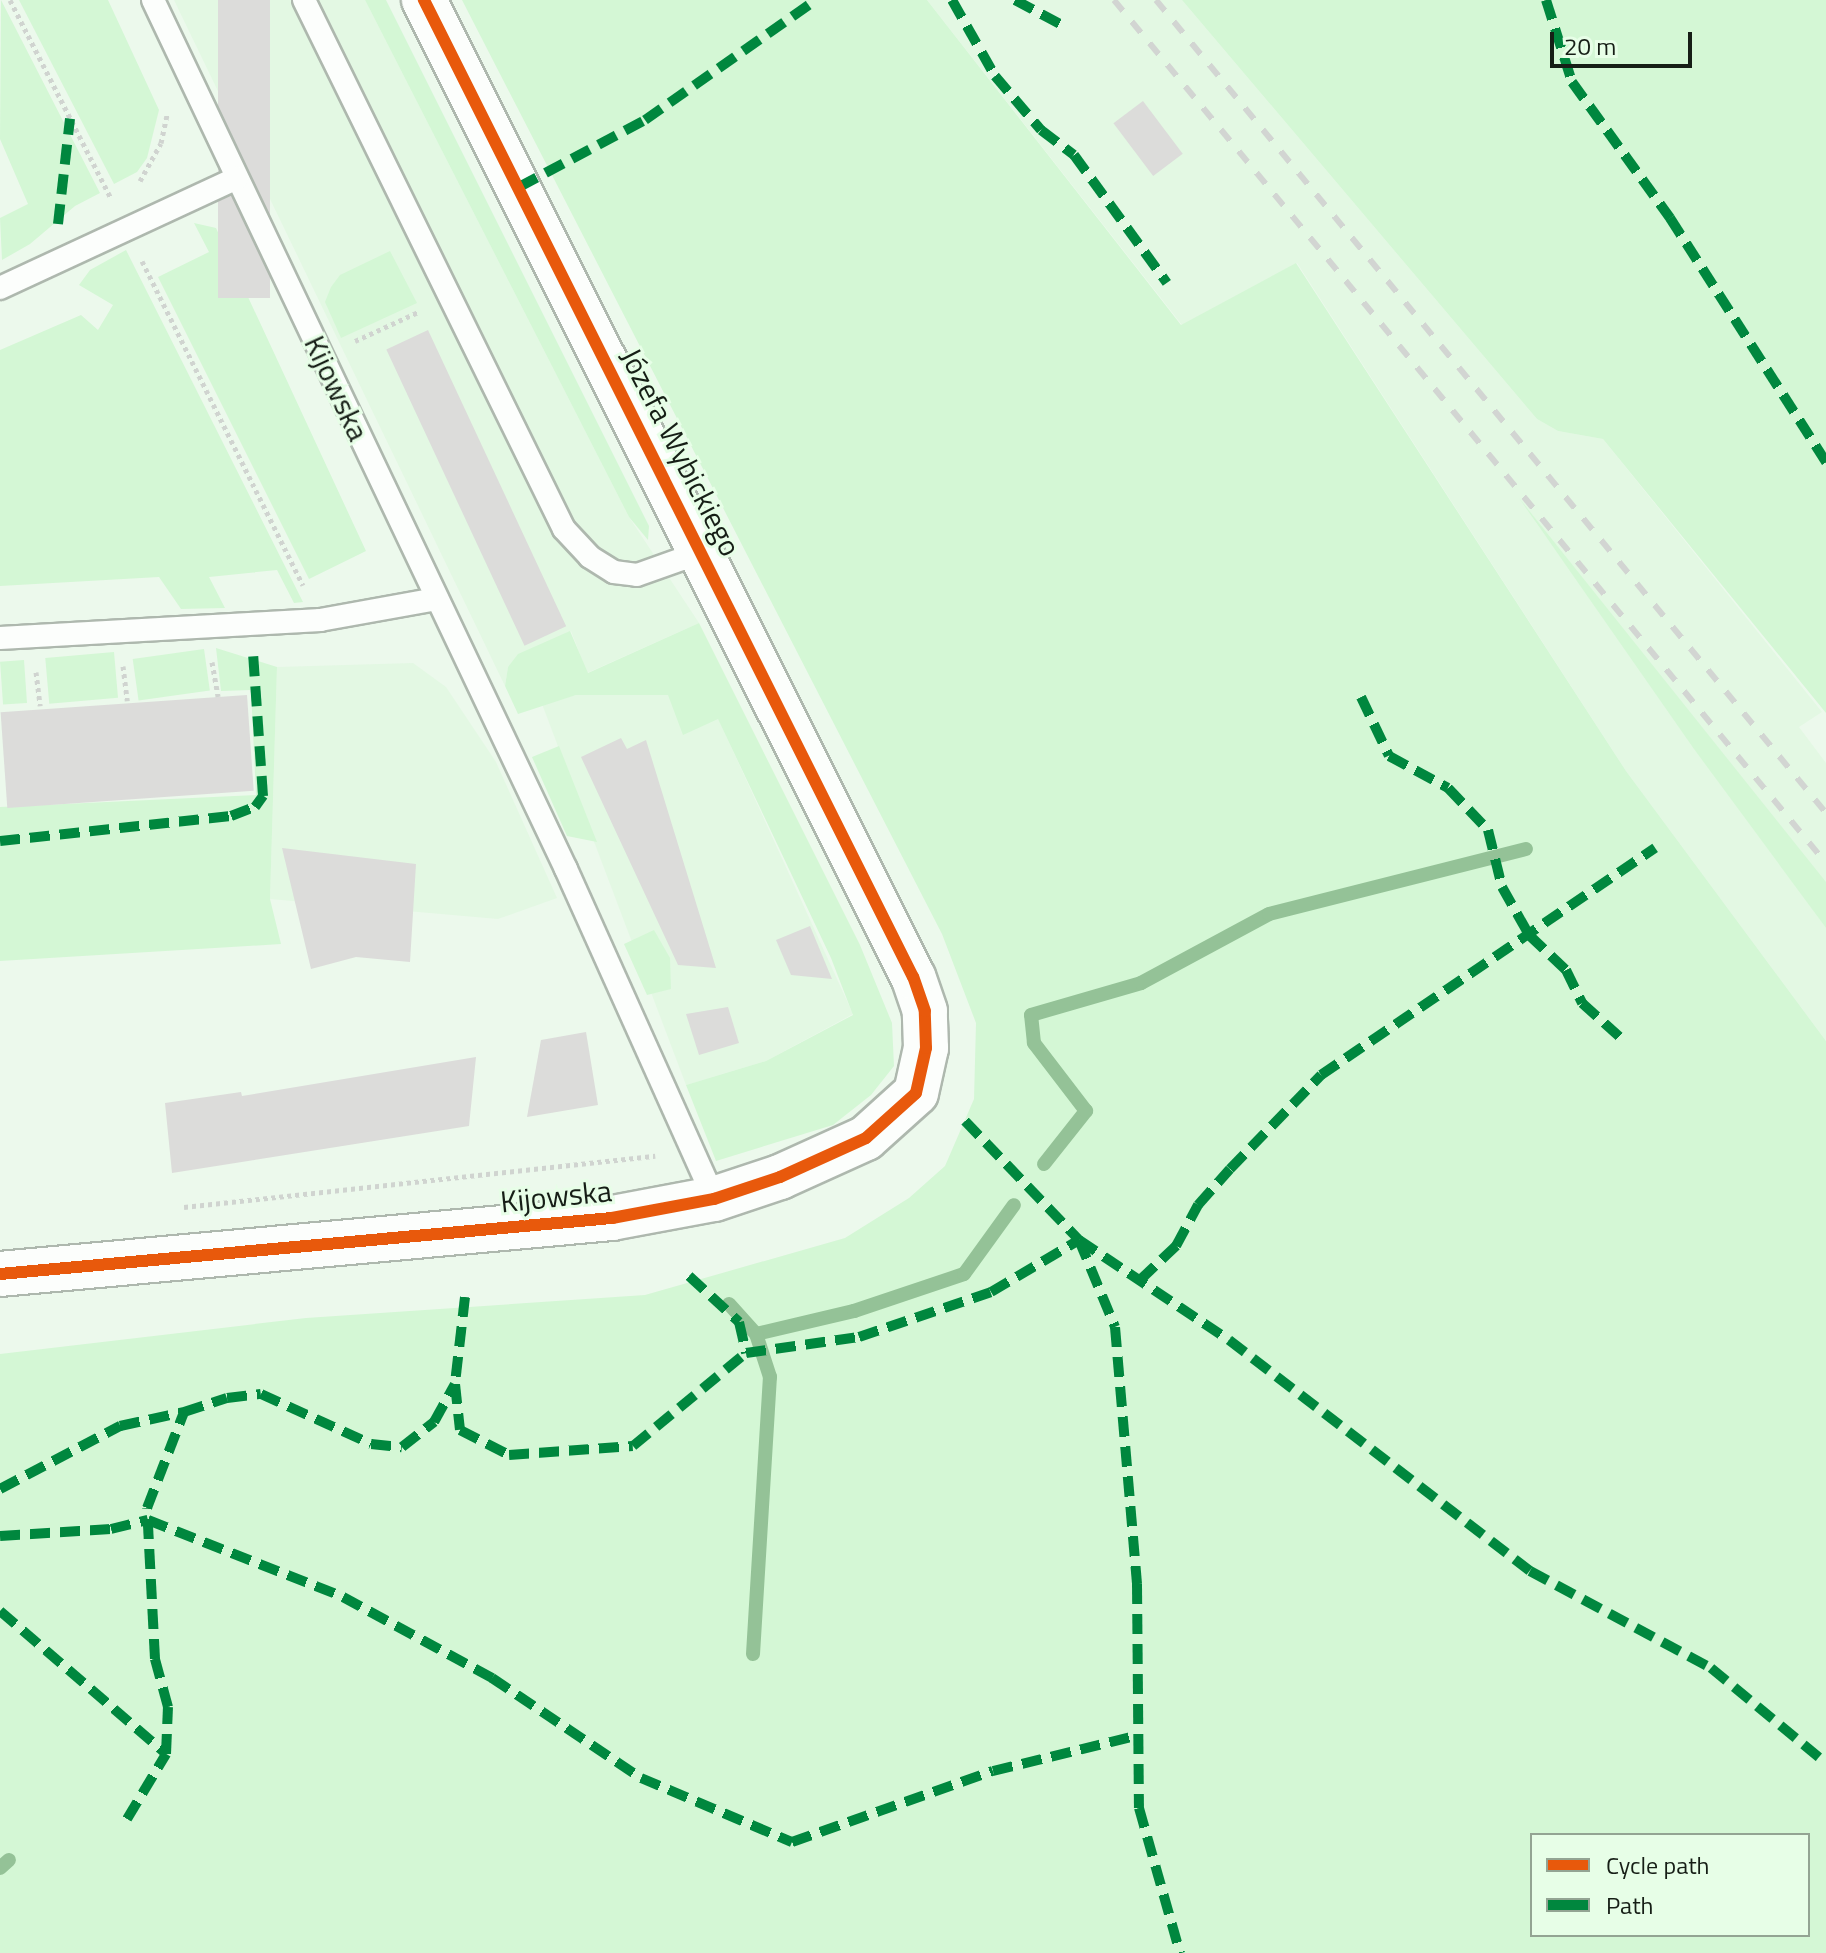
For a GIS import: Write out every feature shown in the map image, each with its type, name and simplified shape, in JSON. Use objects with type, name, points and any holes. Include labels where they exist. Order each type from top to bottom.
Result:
[{"type":"street","name":"Józefa Wybickiego","points":[[424,0],[890,929]]},
{"type":"street","name":"Kijowska","points":[[0,1274],[612,1218],[714,1199],[780,1177],[866,1138],[916,1093],[926,1048],[925,1011],[890,929]]},
{"type":"lane","name":"Kijowska","points":[[153,0],[437,599],[714,1199]]},
{"type":"lane","points":[[304,0],[546,501],[590,557],[614,572],[637,575],[702,552]]},
{"type":"lane","points":[[0,288],[237,178]]},
{"type":"lane","points":[[0,638],[320,620],[437,599]]},
{"type":"path","points":[[10,0],[320,620]]},
{"type":"path","points":[[322,356],[448,298]]},
{"type":"path","points":[[211,656],[218,696]]},
{"type":"path","points":[[123,661],[127,701]]},
{"type":"path","points":[[35,666],[40,706]]},
{"type":"path","points":[[175,1207],[693,1152]]},
{"type":"shaded area","points":[[1,0],[100,193],[75,206],[30,244],[2,260],[0,218],[28,204],[0,139]]},
{"type":"shaded area","points":[[19,0],[108,0],[159,110],[147,158],[137,172],[114,184]]},
{"type":"shaded area","points":[[174,0],[365,0],[629,517],[699,623],[587,673],[571,631],[508,667],[505,686]]},
{"type":"shaded area","points":[[365,0],[386,0],[649,526],[648,540],[629,517]]},
{"type":"shaded area","points":[[462,0],[927,0],[1181,325],[1296,263],[1626,771],[1826,1041],[1826,1953],[0,1953],[0,1354],[306,1318],[645,1295],[845,1238],[909,1198],[945,1166],[974,1099],[976,1023],[942,934]]},
{"type":"shaded area","points":[[927,0],[1182,0],[1537,419],[1558,431],[1603,439],[1822,712],[1799,727],[1826,763],[1826,893],[1532,517],[1826,928],[1826,1041],[1626,771],[1297,263],[1182,325]]},
{"type":"shaded area","points":[[1182,0],[1826,0],[1826,713],[1603,439],[1558,431],[1537,419]]},
{"type":"shaded area","points":[[194,223],[216,228],[366,551],[309,579],[158,277],[209,252]]},
{"type":"shaded area","points":[[126,250],[303,602],[294,603],[277,570],[209,577],[225,608],[181,609],[159,577],[0,586],[0,350],[81,315],[98,330],[113,305],[79,285],[90,270]]},
{"type":"shaded area","points":[[390,251],[417,303],[341,338],[325,302],[331,287],[340,275]]},
{"type":"shaded area","points":[[1519,498],[1826,882],[1826,928],[1694,749]]},
{"type":"shaded area","points":[[699,623],[860,945],[892,1023],[894,1066],[871,1095],[833,1125],[716,1161],[686,1085],[766,1061],[853,1015],[831,958],[718,719],[683,735],[668,695],[576,695],[518,714],[505,686],[508,667],[518,654],[570,631],[588,673]]},
{"type":"shaded area","points":[[216,648],[277,667],[270,899],[281,944],[0,961],[0,807],[256,795],[251,690],[221,691]]},
{"type":"shaded area","points":[[204,649],[210,691],[139,701],[133,659]]},
{"type":"shaded area","points":[[114,652],[118,698],[49,704],[45,658]]},
{"type":"shaded area","points":[[24,660],[27,703],[3,705],[0,662]]},
{"type":"shaded area","points":[[413,663],[446,687],[496,762],[557,898],[498,919],[270,899],[277,667]]},
{"type":"shaded area","points":[[576,695],[668,695],[718,718],[853,1014],[766,1061],[686,1085],[542,704]]},
{"type":"shaded area","points":[[559,746],[597,842],[567,836],[532,757]]},
{"type":"shaded area","points":[[654,930],[670,958],[671,989],[647,995],[624,944]]},
{"type":"building","points":[[218,0],[270,0],[270,298],[218,298]]},
{"type":"building","points":[[1143,101],[1183,154],[1153,176],[1113,123]]},
{"type":"building","points":[[428,330],[566,626],[525,646],[386,349]]},
{"type":"building","points":[[247,695],[254,791],[7,808],[1,712]]},
{"type":"building","points":[[621,738],[627,749],[646,740],[716,968],[678,965],[581,757]]},
{"type":"building","points":[[282,848],[416,864],[410,962],[356,957],[311,969]]},
{"type":"building","points":[[810,926],[832,979],[791,975],[776,940]]},
{"type":"building","points":[[728,1007],[739,1043],[699,1055],[686,1014]]},
{"type":"building","points":[[586,1032],[598,1105],[527,1117],[541,1040]]},
{"type":"building","points":[[476,1057],[469,1126],[172,1173],[165,1103],[241,1092],[242,1096]]},
{"type":"waterway","points":[[1044,1164],[1086,1111],[1034,1043],[1031,1015],[1141,983],[1269,914],[1526,849]]},
{"type":"waterway","points":[[729,1304],[756,1334],[854,1311],[964,1274],[1014,1205]]},
{"type":"waterway","points":[[753,1654],[770,1377],[756,1334]]},
{"type":"waterway","points":[[0,1868],[9,1860]]},
{"type":"railway","points":[[1114,0],[1826,863]]},
{"type":"railway","points":[[1156,0],[1826,813]]},
{"type":"marked path","points":[[519,187],[645,120],[816,0]]},
{"type":"marked path","points":[[952,0],[995,76],[1041,130],[1074,155],[1167,283]]},
{"type":"marked path","points":[[1015,0],[1064,26]]},
{"type":"marked path","points":[[1546,0],[1572,82],[1670,218],[1826,462]]},
{"type":"marked path","points":[[58,224],[70,119]]},
{"type":"marked path","points":[[0,841],[231,816],[255,807],[263,796],[253,652]]},
{"type":"marked path","points":[[1361,697],[1389,756],[1448,788],[1488,830],[1502,887],[1529,935],[1566,970],[1582,1003],[1622,1039]]},
{"type":"marked path","points":[[1140,1280],[1176,1246],[1198,1205],[1321,1075],[1655,848]]},
{"type":"marked path","points":[[965,1121],[1079,1240],[1115,1327],[1137,1584],[1139,1808],[1180,1953]]},
{"type":"marked path","points":[[465,1297],[455,1384],[460,1430],[509,1455],[633,1446],[746,1353],[859,1337],[991,1292],[1079,1240],[1229,1340],[1530,1571],[1711,1668],[1826,1763]]},
{"type":"marked path","points":[[689,1276],[739,1322],[746,1353]]},
{"type":"marked path","points":[[127,1819],[166,1754],[168,1707],[155,1659],[147,1508],[184,1412],[227,1398],[261,1394],[371,1444],[402,1447],[434,1422],[455,1384]]},
{"type":"marked path","points":[[0,1489],[120,1426],[184,1412]]},
{"type":"marked path","points":[[0,1536],[111,1529],[148,1520],[343,1597],[492,1678],[641,1778],[792,1842],[993,1771],[1136,1736]]},
{"type":"marked path","points":[[0,1611],[166,1754]]},
{"type":"cycle path","points":[[0,1274],[612,1218],[714,1199],[780,1177],[866,1138],[916,1093],[926,1048],[925,1011],[913,977],[424,0]]}]
